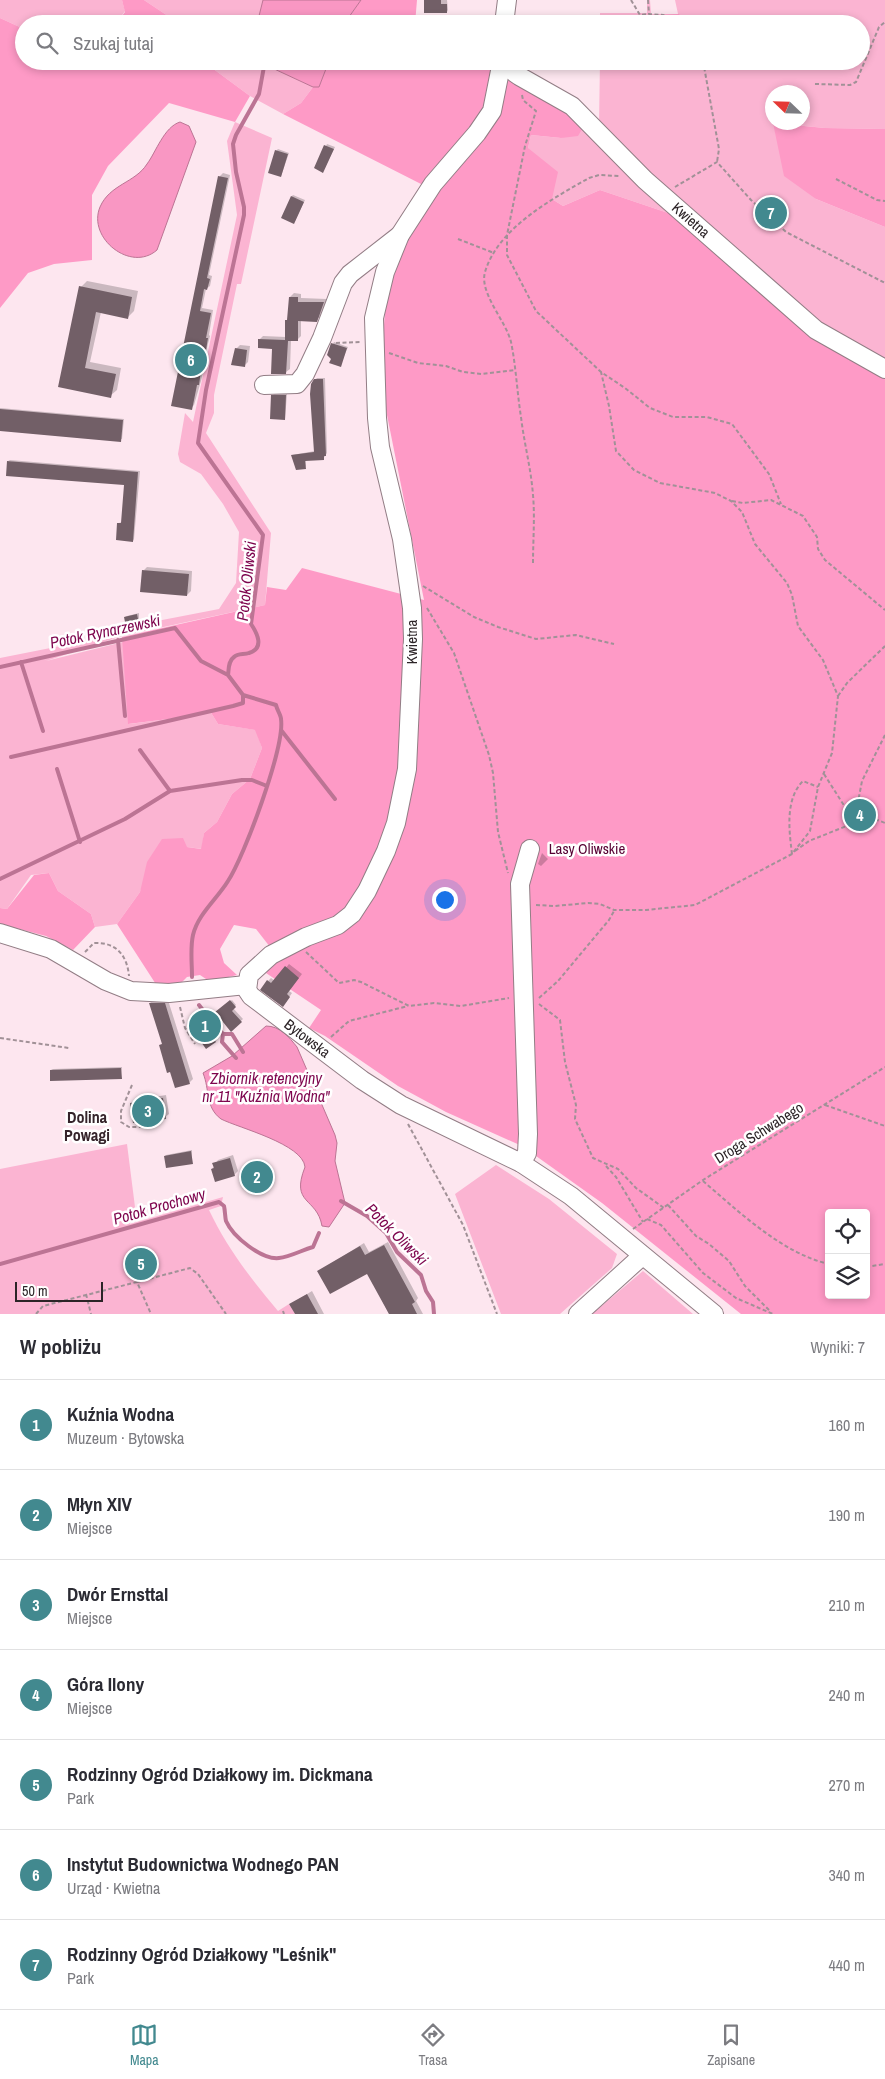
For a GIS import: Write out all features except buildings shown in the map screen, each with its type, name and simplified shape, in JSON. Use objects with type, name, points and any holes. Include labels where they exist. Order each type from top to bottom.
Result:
[{"type":"street","points":[[505,15],[507,0]]},
{"type":"street","name":"Kwietna","points":[[246,985],[249,975],[271,955],[296,942],[338,925],[352,914],[367,891],[386,852],[396,823],[407,769],[413,639],[410,583],[380,447],[375,391],[374,318],[384,272],[400,234],[433,184],[492,111],[500,70]]},
{"type":"street","name":"Kwietna","points":[[512,70],[572,106],[626,162],[663,196],[816,330],[885,369]]},
{"type":"street","name":"Kwietna","points":[[264,385],[297,384],[305,374],[322,338],[343,283],[350,274],[400,234]]},
{"type":"street","points":[[521,1164],[528,1153],[528,1134],[520,884],[530,849]]},
{"type":"street","points":[[0,933],[44,946],[106,981],[144,993],[180,997],[206,989],[246,985]]},
{"type":"street","name":"Bytowska","points":[[246,985],[251,996],[362,1080],[401,1105],[521,1164],[571,1196],[714,1314]]},
{"type":"street","points":[[578,1314],[642,1256]]},
{"type":"path","points":[[631,0],[640,15],[663,15]]},
{"type":"path","points":[[648,0],[649,14]]},
{"type":"path","points":[[870,49],[879,27],[885,22]]},
{"type":"path","points":[[663,196],[717,162],[719,149],[705,70]]},
{"type":"path","points":[[814,84],[850,85],[856,82],[861,70]]},
{"type":"path","points":[[519,76],[523,100],[536,111],[525,146],[507,235],[507,255],[536,311],[601,372],[650,408],[673,417],[707,417],[732,424],[769,474],[781,504]]},
{"type":"path","points":[[533,563],[534,496],[516,370],[509,335],[489,297],[484,281],[485,272],[494,253],[507,235],[553,200],[590,178],[599,175],[620,176],[626,168],[626,162]]},
{"type":"path","points":[[717,162],[752,200],[786,232],[885,283]]},
{"type":"path","points":[[836,179],[877,200],[885,201]]},
{"type":"path","points":[[458,239],[494,253]]},
{"type":"path","points":[[322,338],[341,344],[355,341],[366,343],[374,352],[387,352],[418,363],[446,366],[463,372],[482,374],[516,370]]},
{"type":"path","points":[[601,372],[610,406],[616,451],[634,470],[660,483],[715,493],[731,501],[743,503],[771,500],[803,516],[817,537],[818,549],[825,560],[885,610]]},
{"type":"path","points":[[731,501],[742,512],[755,544],[787,583],[792,595],[798,626],[823,660],[838,696],[832,754],[818,788],[810,831],[792,854]]},
{"type":"path","points":[[410,583],[474,617],[536,639],[576,636],[614,644]]},
{"type":"path","points":[[410,583],[426,605],[454,653],[462,673],[494,773],[494,805],[504,863],[508,873],[520,884]]},
{"type":"path","points":[[838,696],[847,683],[885,646]]},
{"type":"path","points":[[521,904],[555,906],[588,903],[600,904],[614,910],[646,910],[695,904],[792,854],[810,841],[854,823],[862,781],[885,735]]},
{"type":"path","points":[[824,774],[845,807],[885,823]]},
{"type":"path","points":[[792,854],[788,825],[796,788],[803,781],[818,788]]},
{"type":"path","points":[[614,910],[610,920],[558,981],[535,1001],[560,1020],[565,1062],[576,1106],[575,1120],[594,1158],[618,1169],[636,1188],[664,1208]]},
{"type":"path","points":[[296,942],[339,984],[354,980],[361,982],[409,1006]]},
{"type":"path","points":[[75,962],[94,943],[113,946],[123,954],[128,965],[131,990]]},
{"type":"path","points":[[180,997],[185,1028],[195,1044]]},
{"type":"path","points":[[326,1038],[332,1037],[349,1022],[409,1006],[434,1002],[462,1006],[524,997]]},
{"type":"path","points":[[0,1038],[69,1048]]},
{"type":"path","name":"Droga Schwabego","points":[[773,1314],[736,1298],[703,1273],[661,1225],[647,1219],[703,1180],[885,1068]]},
{"type":"path","points":[[132,1085],[121,1111],[122,1122],[129,1127],[147,1126]]},
{"type":"path","points":[[401,1105],[420,1149],[463,1225],[497,1314]]},
{"type":"path","points":[[825,1105],[885,1126]]},
{"type":"path","points":[[605,1164],[616,1177],[643,1222]]},
{"type":"path","points":[[703,1180],[770,1237],[809,1258],[825,1263]]},
{"type":"path","points":[[668,1205],[696,1236],[729,1261],[745,1286],[773,1314]]},
{"type":"path","points":[[870,1266],[885,1264]]},
{"type":"path","points":[[36,1314],[43,1306],[190,1268],[198,1274],[226,1314]]},
{"type":"path","points":[[137,1282],[151,1314]]},
{"type":"path","points":[[86,1294],[90,1314]]},
{"type":"shaded area","points":[[0,0],[122,0],[125,11],[122,15],[15,15],[15,25],[0,18]]},
{"type":"shaded area","points":[[144,0],[263,0],[259,15],[166,15]]},
{"type":"shaded area","points":[[647,0],[650,0],[651,14],[678,14],[675,0],[885,0],[885,129],[810,127],[810,85],[765,85],[765,130],[778,130],[816,199],[885,227],[885,363],[835,337],[668,192],[599,125],[600,70],[870,70],[870,15],[600,15],[600,13],[647,13]]},
{"type":"shaded area","points":[[215,70],[276,70],[313,87],[301,103],[283,114],[250,96]]},
{"type":"shaded area","points":[[235,122],[272,138],[241,284],[237,284],[214,395],[214,413],[206,433],[271,533],[265,605],[122,636],[46,661],[123,642],[129,724],[185,717],[210,711],[218,724],[256,730],[262,748],[250,779],[232,794],[217,822],[204,833],[202,849],[187,847],[143,884],[140,892],[117,924],[95,927],[91,914],[58,891],[49,873],[31,875],[7,909],[0,908],[0,658],[111,636],[126,627],[219,609],[236,583],[239,532],[223,504],[201,474],[180,462],[178,454],[185,413],[193,422],[237,215],[227,141]]},
{"type":"shaded area","points":[[585,124],[680,217],[600,190],[563,206],[552,199],[528,148],[531,135],[561,138]]},
{"type":"shaded area","points":[[127,1144],[135,1207],[127,1218],[130,1224],[223,1197],[221,1206],[209,1210],[232,1250],[278,1311],[289,1304],[295,1314],[0,1314],[0,1169]]},
{"type":"shaded area","points":[[496,1165],[549,1199],[617,1254],[612,1268],[560,1314],[501,1314],[455,1194]]},
{"type":"shaded area","points":[[643,1271],[693,1314],[592,1314]]},
{"type":"green space","points":[[122,0],[144,0],[166,15],[123,15],[125,12]]},
{"type":"green space","points":[[361,0],[417,0],[416,15],[350,15]]},
{"type":"green space","points":[[0,18],[15,25],[15,70],[215,70],[250,96],[235,122],[169,103],[108,166],[92,195],[92,260],[54,264],[28,273],[0,308]]},
{"type":"green space","points":[[326,70],[491,70],[485,109],[468,135],[433,169],[423,185],[283,114],[301,103],[313,87],[319,87]]},
{"type":"green space","name":"Lasy Oliwskie","points":[[508,79],[585,124],[578,136],[561,138],[531,135],[528,148],[558,172],[552,199],[563,206],[600,190],[680,217],[885,377],[885,1314],[741,1314],[602,1203],[522,1146],[446,1112],[398,1086],[325,1036],[309,1028],[321,1010],[266,973],[270,966],[281,961],[256,929],[234,925],[220,949],[224,963],[237,975],[207,982],[200,975],[187,977],[181,983],[182,986],[159,989],[117,924],[140,892],[147,862],[162,839],[183,838],[187,847],[201,849],[204,833],[217,822],[232,794],[250,779],[262,748],[255,730],[218,724],[210,711],[185,717],[128,724],[122,637],[265,605],[267,587],[286,590],[302,568],[424,600],[383,395],[383,338],[387,286],[395,258],[422,211],[501,103]]},
{"type":"green space","points":[[810,127],[885,129],[885,227],[816,199],[784,176],[774,130],[810,130]]},
{"type":"green space","points":[[49,873],[58,891],[91,914],[95,927],[73,950],[46,936],[0,924],[0,908],[7,909],[34,875]]},
{"type":"water","points":[[263,0],[361,0],[350,15],[259,15]]},
{"type":"water","points":[[276,70],[326,70],[319,87],[313,87]]},
{"type":"water","points":[[180,122],[189,126],[196,142],[157,250],[147,256],[135,257],[124,255],[105,240],[100,230],[98,219],[100,207],[110,193],[142,170],[165,134]]},
{"type":"water","name":"Zbiornik retencyjny nr 11 \"Kuźnia Wodna\"","points":[[266,1026],[280,1030],[297,1047],[335,1135],[337,1143],[335,1161],[345,1203],[329,1227],[322,1226],[315,1210],[302,1195],[301,1179],[305,1167],[302,1159],[294,1151],[282,1144],[221,1119],[210,1104],[203,1073],[232,1056]]},
{"type":"waterway","name":"Potok Oliwski","points":[[192,977],[192,945],[195,927],[203,913],[224,888],[244,850],[262,802],[281,733],[281,717],[276,705],[243,695],[228,675],[232,659],[237,655],[247,654],[257,648],[258,640],[251,624],[263,535],[198,443],[206,390],[244,215],[233,144],[259,94],[263,70]]},
{"type":"waterway","name":"Potok Rynarzewski","points":[[0,667],[175,628],[201,661],[228,675]]},
{"type":"waterway","points":[[118,640],[125,716]]},
{"type":"waterway","points":[[21,662],[43,731]]},
{"type":"waterway","points":[[11,757],[233,706],[243,703],[243,695]]},
{"type":"waterway","points":[[281,730],[335,799]]},
{"type":"waterway","points":[[140,750],[170,791]]},
{"type":"waterway","points":[[57,769],[80,842]]},
{"type":"waterway","points":[[0,879],[125,819],[170,791],[242,780],[252,780],[267,786]]},
{"type":"waterway","name":"Potok Oliwski","points":[[199,1005],[209,1018]]},
{"type":"waterway","name":"Potok Oliwski","points":[[215,1024],[223,1034],[222,1042],[236,1058]]},
{"type":"waterway","name":"Potok Oliwski","points":[[223,1034],[232,1034],[243,1052]]},
{"type":"waterway","name":"Potok Oliwski","points":[[341,1201],[367,1216],[386,1233],[397,1252],[421,1275],[426,1291],[433,1302],[434,1314]]},
{"type":"waterway","name":"Potok Prochowy","points":[[0,1264],[219,1202],[224,1206],[226,1221],[235,1234],[249,1246],[272,1258],[292,1255],[313,1247],[319,1233]]},
{"type":"place","name":"Rodzinny Ogród Działkowy \"Leśnik\"","points":[[771,213]]},
{"type":"place","name":"Instytut Budownictwa Wodnego PAN","points":[[191,360]]},
{"type":"place","name":"Góra Ilony","points":[[860,815]]},
{"type":"place","name":"Kuźnia Wodna","points":[[205,1026]]},
{"type":"place","name":"Dwór Ernsttal","points":[[148,1111]]},
{"type":"place","name":"Młyn XIV","points":[[257,1177]]},
{"type":"place","name":"Rodzinny Ogród Działkowy im. Dickmana","points":[[141,1264]]},
{"type":"district","name":"Dolina Powagi","points":[[87,1126]]}]
